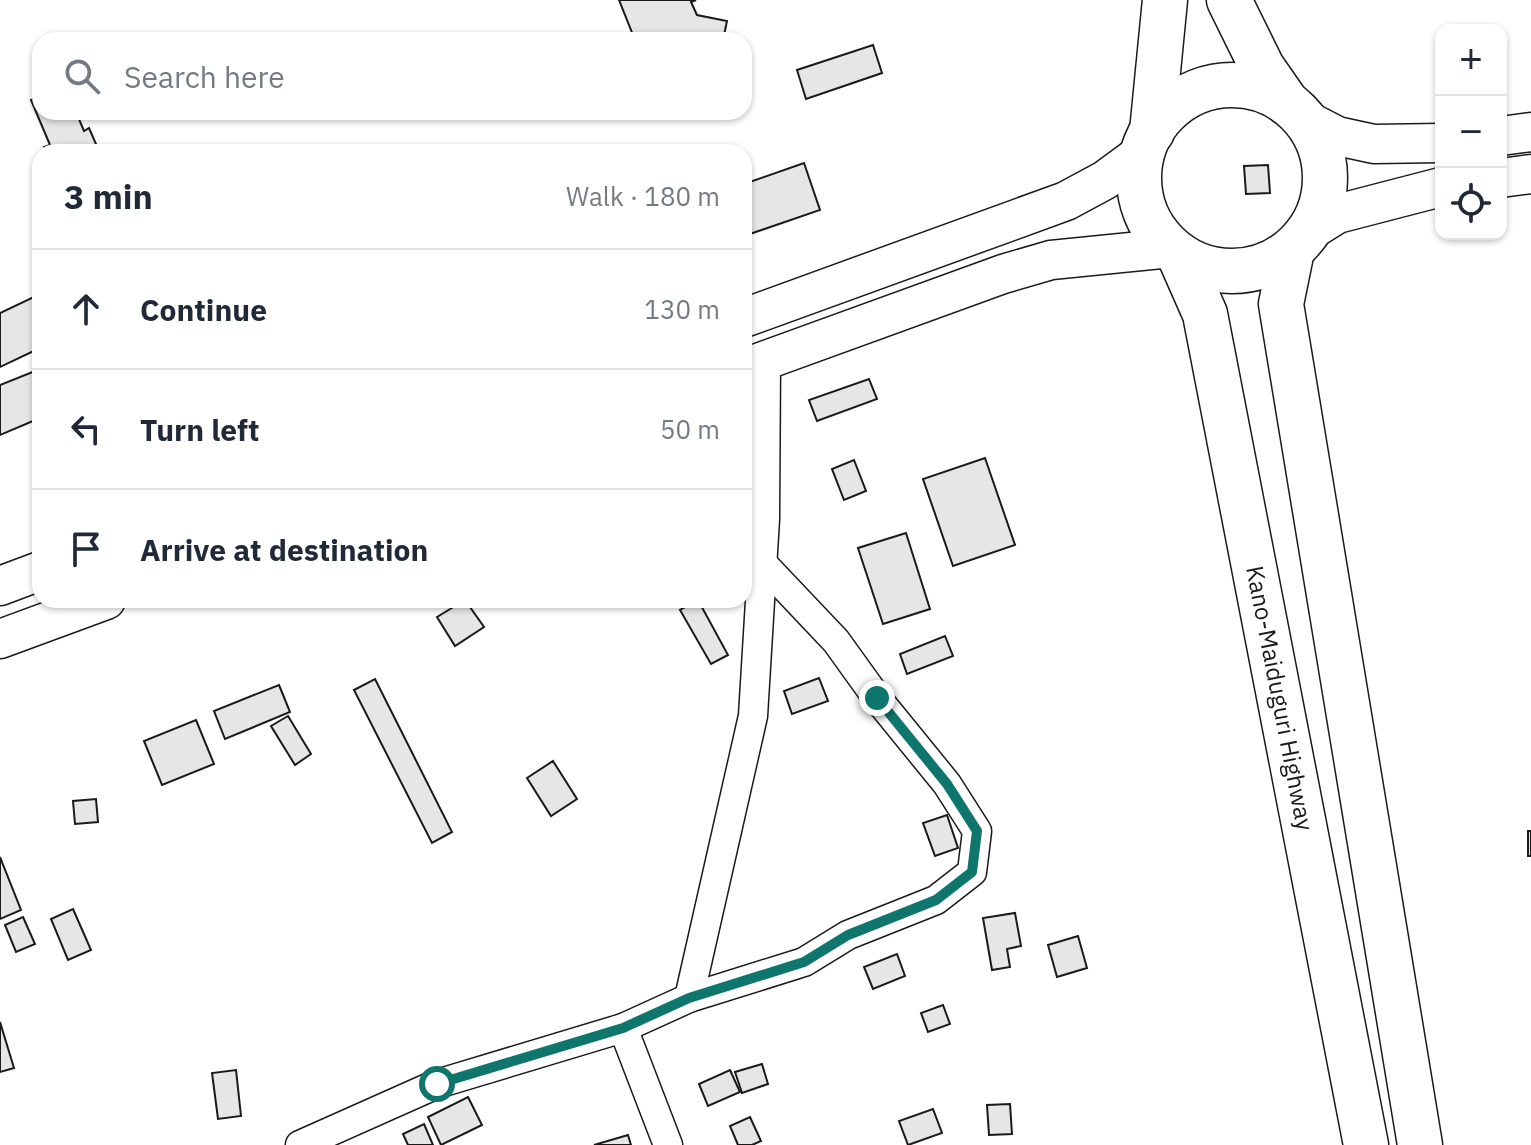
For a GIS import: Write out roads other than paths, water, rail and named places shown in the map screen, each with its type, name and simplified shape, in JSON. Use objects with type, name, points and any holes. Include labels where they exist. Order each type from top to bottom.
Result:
[{"type":"highway","points":[[1165,0],[1160,74],[1139,178],[1143,204],[1154,228],[1175,251],[1200,266],[1224,271],[1248,270],[1271,263],[1300,241]]},
{"type":"highway","points":[[1229,0],[1262,67],[1317,140],[1324,163],[1325,187],[1320,211],[1300,241],[1281,304],[1420,1145]]},
{"type":"highway","points":[[1148,142],[1171,108],[1198,91],[1228,85],[1259,88],[1296,111]]},
{"type":"highway","name":"Kano-Maiduguri Highway","points":[[1175,251],[1205,314],[1366,1145]]},
{"type":"main road","points":[[1296,111],[1337,136],[1374,144],[1435,143]]},
{"type":"main road","points":[[1507,135],[1531,132]]},
{"type":"main road","points":[[752,315],[1066,201],[1105,180],[1148,142]]},
{"type":"main road","points":[[1507,177],[1531,174]]},
{"type":"main road","points":[[1300,241],[1337,214],[1435,189]]},
{"type":"main road","points":[[755,364],[1003,274],[1051,260],[1175,251]]},
{"type":"main road","points":[[0,586],[32,574]]},
{"type":"main road","points":[[0,639],[84,608]]},
{"type":"street","points":[[689,998],[753,716],[762,563],[755,364]]},
{"type":"street","points":[[300,1145],[437,1084],[623,1028],[689,998],[804,962],[848,935],[936,900],[972,872],[977,831],[947,784],[877,698],[836,641],[762,563]]},
{"type":"street","points":[[623,1028],[668,1145]]}]
